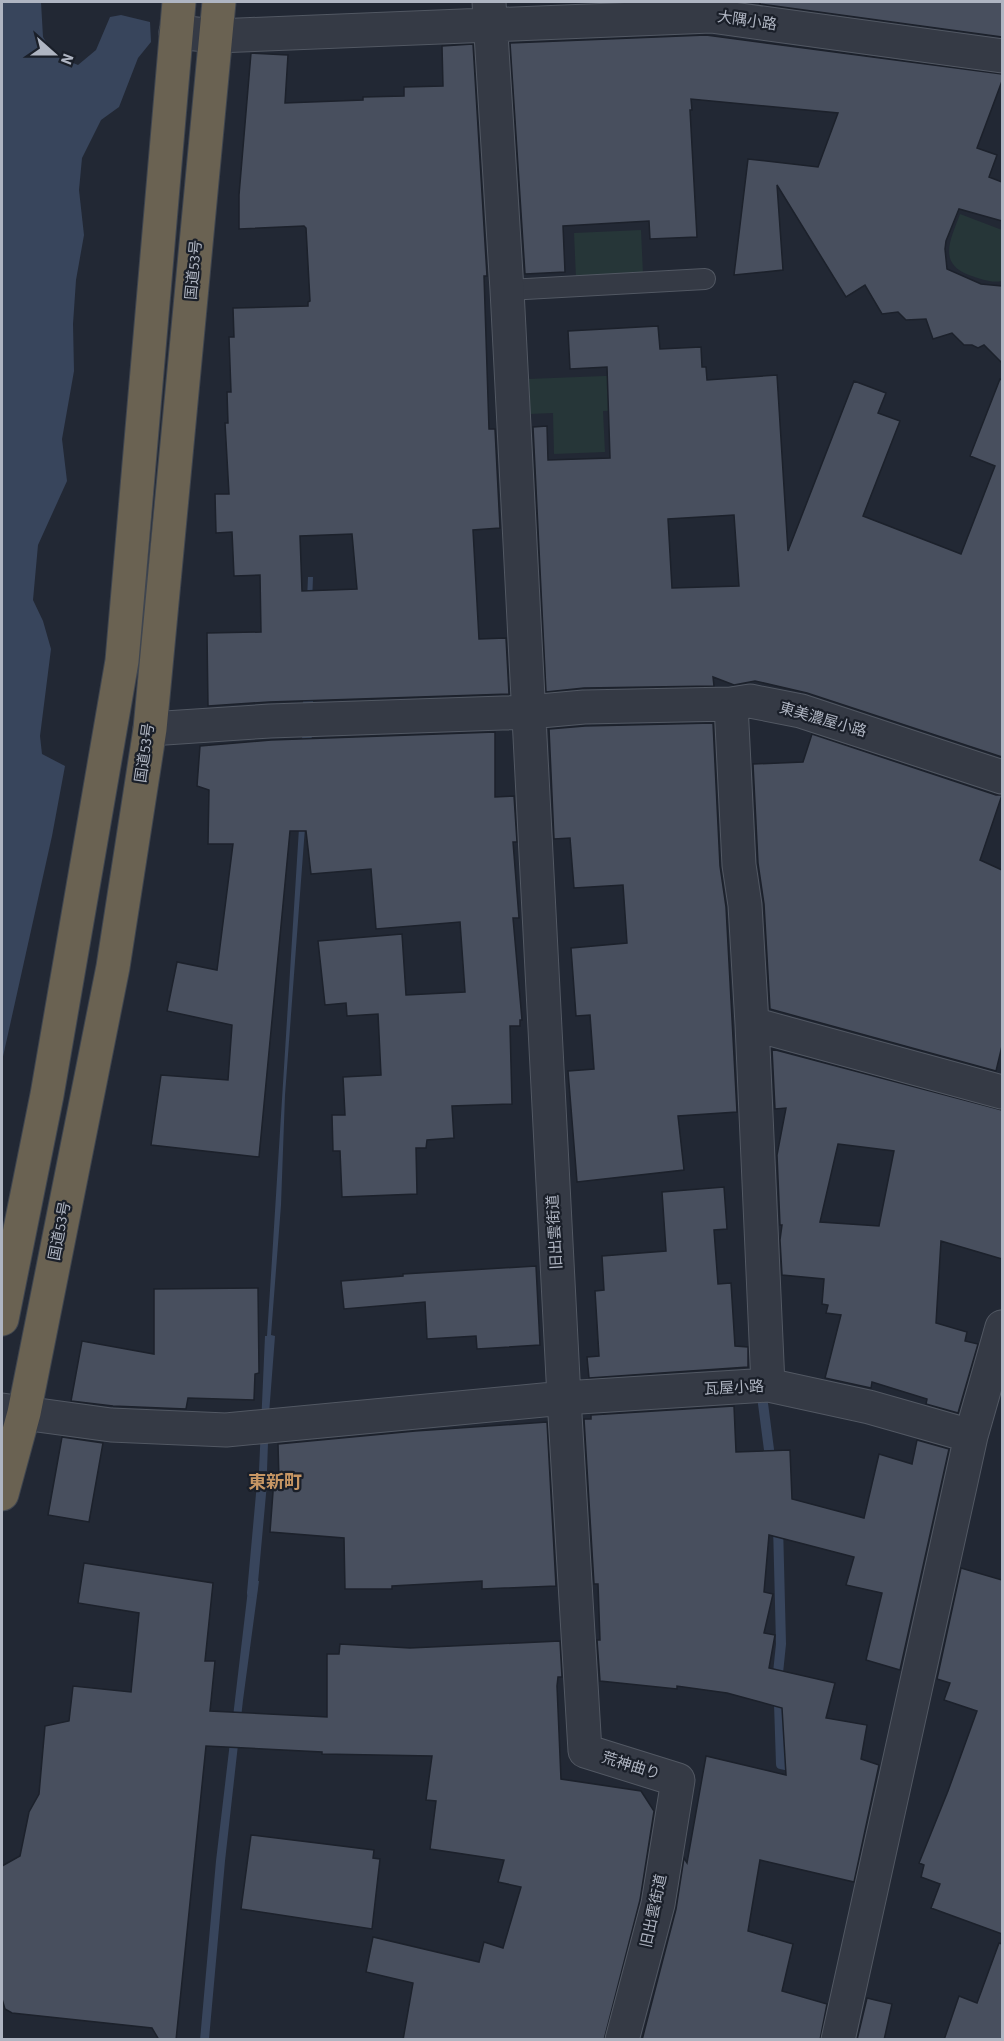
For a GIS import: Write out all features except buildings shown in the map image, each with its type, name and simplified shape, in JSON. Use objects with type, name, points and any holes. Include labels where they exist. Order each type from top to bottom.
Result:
[{"type":"highway","name":"国道53号","points":[[2,1494],[13,1412],[113,967],[150,729],[219,2]]},
{"type":"highway","points":[[2,1319],[46,1095],[122,661],[177,17]]},
{"type":"street","name":"大隅小路","points":[[177,17],[216,36],[489,14],[711,9],[1002,56]]},
{"type":"street","name":"旧出雲街道","points":[[489,14],[507,290],[564,1398],[585,1751]]},
{"type":"street","name":"東美濃屋小路","points":[[150,729],[307,720],[529,712],[584,707],[731,704],[750,701],[801,711],[1002,777]]},
{"type":"street","points":[[731,704],[739,865],[745,905],[752,1024],[768,1385]]},
{"type":"street","points":[[752,1024],[1002,1092]]},
{"type":"street","points":[[838,2040],[971,1436],[1002,1327]]},
{"type":"street","name":"瓦屋小路","points":[[13,1412],[111,1425],[226,1430],[564,1398],[768,1385],[869,1407],[971,1436]]},
{"type":"street","name":"荒神曲り","points":[[585,1751],[678,1780]]},
{"type":"street","name":"旧出雲街道","points":[[622,2040],[658,1904],[678,1780]]},
{"type":"lane","points":[[507,290],[705,279]]},
{"type":"shaded area","points":[[960,214],[1002,230],[1002,281],[989,281],[969,275],[953,264],[950,257],[950,241]]},
{"type":"shaded area","points":[[641,230],[643,274],[576,278],[574,233]]},
{"type":"shaded area","points":[[655,374],[656,409],[603,411],[605,452],[554,454],[553,413],[529,414],[528,379]]},
{"type":"water","points":[[2,2],[41,2],[43,37],[54,55],[78,65],[96,50],[110,17],[121,15],[150,22],[151,42],[138,58],[119,107],[101,120],[82,158],[79,190],[84,235],[76,280],[73,324],[74,371],[62,439],[67,481],[38,545],[33,600],[43,621],[51,649],[40,736],[42,754],[65,766],[52,836],[2,1061]]},
{"type":"water","points":[[308,577],[313,577],[312,734],[285,1095],[281,1205],[271,1335],[275,1336],[267,1471],[259,1471],[265,1336],[267,1336],[300,812]]},
{"type":"water","points":[[249,1581],[259,1581],[225,1861],[209,2039],[200,2040],[216,1861]]},
{"type":"waterway","points":[[754,1397],[762,1396],[771,1465]]},
{"type":"waterway","points":[[252,1593],[262,1483]]},
{"type":"waterway","points":[[778,1525],[781,1644],[778,1673],[781,1764],[800,1768]]},
{"type":"district","name":"東新町","points":[[275,1482]]}]
